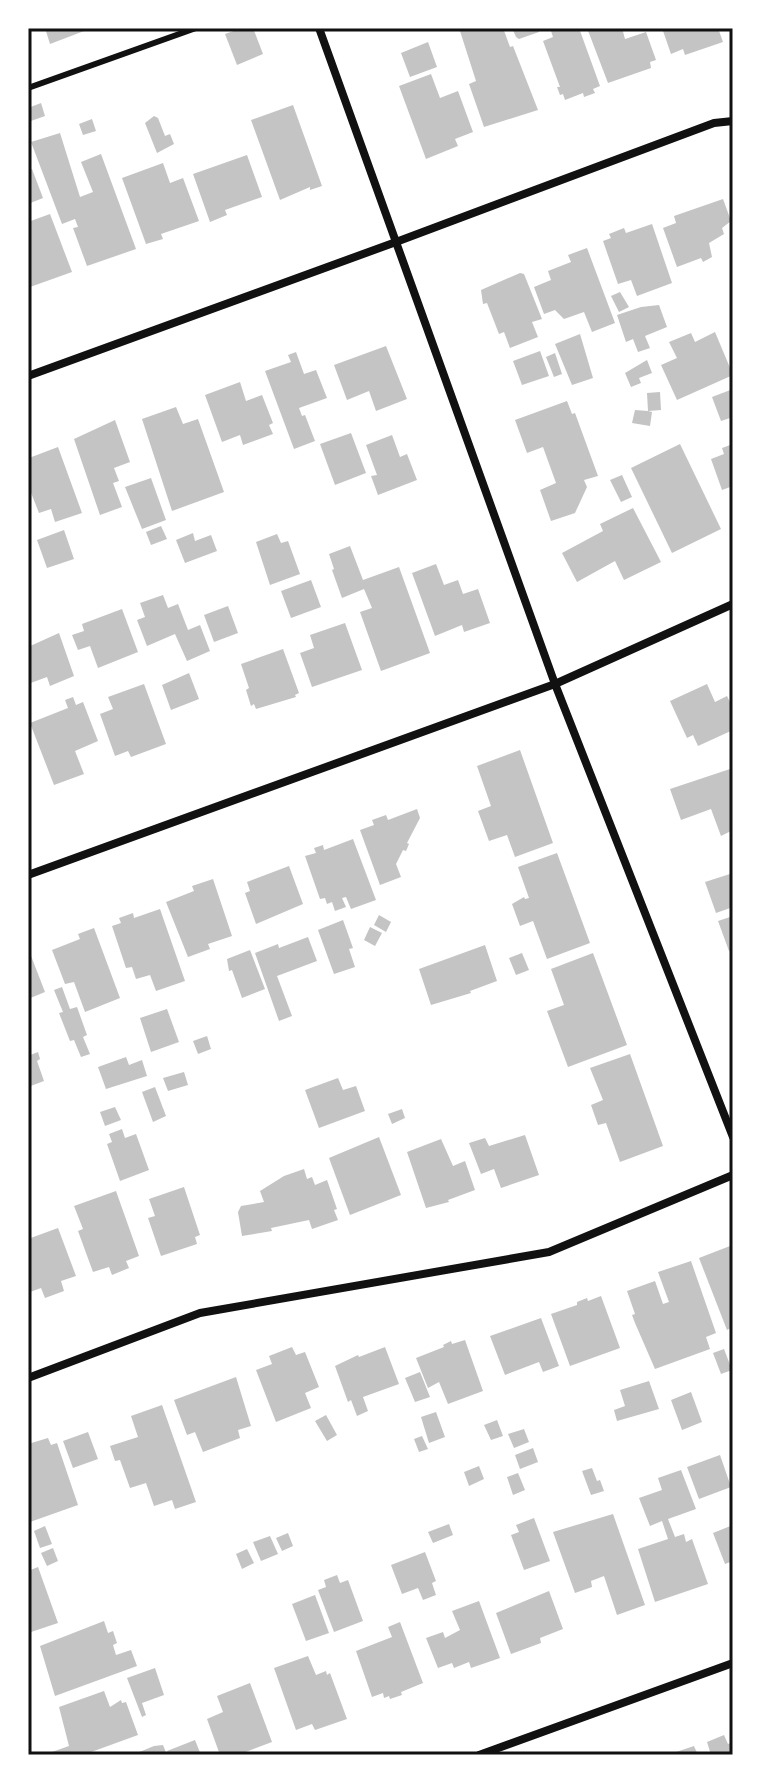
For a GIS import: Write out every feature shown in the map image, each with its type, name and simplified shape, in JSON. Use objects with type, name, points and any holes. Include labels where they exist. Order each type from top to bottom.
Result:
[{"type":"street","points":[[319,28],[555,684],[733,1137]]},
{"type":"street","points":[[28,376],[714,123],[733,121]]},
{"type":"street","points":[[28,875],[555,684],[733,604]]},
{"type":"street","points":[[28,1378],[200,1313],[549,1252],[733,1175]]},
{"type":"street","points":[[479,1755],[733,1663]]},
{"type":"lane","points":[[28,88],[196,28]]},
{"type":"building","points":[[45,28],[92,28],[50,44]]},
{"type":"building","points":[[253,28],[263,54],[237,65],[225,34]]},
{"type":"building","points":[[503,28],[538,110],[484,127],[469,84],[476,81],[460,31]]},
{"type":"building","points":[[512,28],[538,28],[539,32],[519,39]]},
{"type":"building","points":[[550,28],[579,28],[600,86],[593,89],[595,93],[584,97],[583,93],[565,100],[563,94],[560,95],[557,87],[560,87],[543,41],[553,37]]},
{"type":"building","points":[[587,28],[622,28],[625,39],[646,32],[656,60],[650,62],[651,68],[608,83]]},
{"type":"building","points":[[662,28],[718,28],[723,42],[685,55],[683,49],[671,54]]},
{"type":"building","points":[[428,42],[437,67],[410,77],[401,53]]},
{"type":"building","points":[[431,74],[440,98],[458,91],[473,132],[455,139],[458,146],[426,159],[399,86]]},
{"type":"building","points":[[41,103],[45,116],[28,122],[28,108]]},
{"type":"building","points":[[293,105],[322,186],[310,190],[310,187],[280,200],[251,120]]},
{"type":"building","points":[[154,116],[158,118],[165,136],[170,134],[174,144],[157,153],[145,123]]},
{"type":"building","points":[[92,119],[96,131],[83,135],[79,124]]},
{"type":"building","points":[[60,133],[80,197],[93,192],[81,162],[101,154],[136,249],[87,266],[73,228],[78,227],[75,219],[62,224],[31,142]]},
{"type":"building","points":[[247,155],[262,197],[225,210],[227,215],[210,222],[193,174]]},
{"type":"building","points":[[163,163],[170,183],[183,178],[199,221],[161,234],[163,239],[146,244],[122,178]]},
{"type":"building","points":[[32,169],[43,198],[28,204],[28,170]]},
{"type":"building","points":[[723,199],[731,221],[722,228],[724,234],[709,243],[712,257],[677,267],[663,228],[676,223],[674,216]]},
{"type":"building","points":[[50,214],[72,272],[30,287],[28,222]]},
{"type":"building","points":[[652,224],[672,283],[637,296],[631,280],[618,284],[603,241],[611,238],[609,234],[624,228],[626,233]]},
{"type":"building","points":[[587,248],[615,323],[592,332],[584,312],[564,319],[555,310],[544,314],[534,287],[551,280],[548,271],[571,262],[568,255]]},
{"type":"building","points":[[524,274],[542,319],[532,322],[538,337],[510,348],[504,332],[499,334],[487,303],[483,304],[481,290]]},
{"type":"building","points":[[620,292],[629,307],[619,312],[611,296]]},
{"type":"building","points":[[659,305],[667,327],[645,336],[650,348],[638,352],[633,339],[626,342],[617,315]]},
{"type":"building","points":[[715,332],[733,375],[677,400],[661,365],[677,358],[669,342],[691,333],[695,342]]},
{"type":"building","points":[[580,334],[593,378],[572,385],[555,344]]},
{"type":"building","points":[[386,346],[407,399],[376,411],[369,391],[347,400],[334,365]]},
{"type":"building","points":[[540,351],[549,376],[522,385],[513,361]]},
{"type":"building","points":[[296,352],[304,374],[316,370],[327,398],[299,408],[315,441],[294,449],[265,371],[291,362],[288,355]]},
{"type":"building","points":[[555,353],[562,374],[554,377],[546,357]]},
{"type":"building","points":[[647,360],[652,373],[639,378],[641,383],[631,387],[625,373]]},
{"type":"building","points":[[240,382],[246,401],[262,395],[273,423],[269,425],[273,434],[243,445],[240,435],[222,442],[205,395]]},
{"type":"building","points":[[733,389],[733,417],[721,421],[712,397]]},
{"type":"building","points":[[660,392],[661,410],[648,411],[647,393]]},
{"type":"building","points":[[567,401],[572,414],[575,413],[598,476],[584,480],[587,487],[575,513],[551,521],[540,490],[556,483],[543,447],[527,453],[515,420]]},
{"type":"building","points":[[176,407],[183,424],[198,419],[224,492],[172,511],[142,419]]},
{"type":"building","points":[[635,410],[652,412],[650,426],[632,423]]},
{"type":"building","points":[[115,420],[130,462],[114,468],[119,481],[113,483],[122,507],[100,515],[74,439]]},
{"type":"building","points":[[351,433],[366,473],[335,485],[320,444]]},
{"type":"building","points":[[392,435],[400,457],[407,454],[417,480],[378,495],[371,476],[377,475],[366,445]]},
{"type":"building","points":[[680,444],[721,529],[672,553],[631,468]]},
{"type":"building","points":[[733,444],[733,486],[722,490],[711,459],[724,454],[722,448]]},
{"type":"building","points":[[58,447],[82,513],[55,522],[51,509],[39,513],[28,485],[28,464],[31,463],[29,458]]},
{"type":"building","points":[[622,475],[632,497],[621,502],[610,480]]},
{"type":"building","points":[[151,478],[166,520],[142,529],[125,487]]},
{"type":"building","points":[[633,508],[661,562],[624,580],[615,561],[577,582],[562,553],[603,531],[600,524]]},
{"type":"building","points":[[161,526],[167,539],[151,545],[146,532]]},
{"type":"building","points":[[64,530],[74,559],[47,568],[37,540]]},
{"type":"building","points":[[193,533],[195,541],[211,535],[217,551],[185,563],[176,540]]},
{"type":"building","points":[[277,534],[281,543],[288,541],[300,574],[270,585],[256,542]]},
{"type":"building","points":[[350,546],[363,580],[399,567],[430,653],[381,671],[360,612],[372,608],[364,589],[342,598],[332,570],[329,554]]},
{"type":"building","points":[[436,564],[444,585],[458,580],[463,594],[478,589],[490,623],[464,632],[462,625],[435,636],[412,573]]},
{"type":"building","points":[[311,580],[321,607],[291,618],[281,591]]},
{"type":"building","points":[[163,595],[168,608],[178,604],[188,630],[200,625],[210,651],[187,661],[175,634],[147,646],[137,620],[145,617],[140,603]]},
{"type":"building","points":[[228,606],[238,633],[214,642],[204,615]]},
{"type":"building","points":[[122,609],[138,652],[98,668],[90,646],[78,650],[72,635],[84,631],[82,624]]},
{"type":"building","points":[[345,623],[362,670],[312,687],[300,653],[314,648],[310,635]]},
{"type":"building","points":[[59,633],[74,676],[50,686],[47,677],[28,684],[28,647]]},
{"type":"building","points":[[283,649],[299,693],[296,697],[256,709],[254,704],[251,706],[241,664]]},
{"type":"building","points":[[189,673],[199,699],[171,710],[162,685]]},
{"type":"building","points":[[144,684],[166,744],[131,757],[128,751],[115,756],[100,714],[113,709],[108,697]]},
{"type":"building","points":[[707,684],[715,702],[727,696],[733,708],[733,730],[698,746],[693,735],[687,738],[670,701]]},
{"type":"building","points":[[73,697],[76,705],[83,702],[98,741],[75,751],[84,774],[54,785],[30,723],[68,708],[65,700]]},
{"type":"building","points":[[520,750],[553,843],[515,857],[507,835],[489,841],[478,811],[491,806],[477,766]]},
{"type":"building","points":[[733,768],[733,830],[721,836],[711,809],[681,820],[670,789]]},
{"type":"building","points":[[417,809],[420,818],[406,851],[403,850],[396,864],[401,877],[380,885],[360,830],[374,825],[372,820],[386,815],[388,820]]},
{"type":"building","points":[[353,839],[376,900],[351,909],[346,897],[342,898],[346,907],[335,911],[332,902],[327,904],[325,898],[320,899],[305,856],[316,853],[314,848],[323,845],[324,850]]},
{"type":"building","points":[[557,853],[590,943],[547,959],[533,921],[520,926],[512,904],[524,897],[529,898],[518,867]]},
{"type":"building","points":[[289,866],[303,904],[256,924],[245,893],[250,891],[247,882]]},
{"type":"building","points":[[733,873],[733,907],[716,913],[705,882]]},
{"type":"building","points":[[213,879],[232,936],[208,944],[210,949],[188,957],[166,902],[194,891],[192,886]]},
{"type":"building","points":[[160,909],[185,981],[156,991],[150,975],[136,979],[132,967],[126,968],[112,926],[121,923],[119,918],[133,913],[134,918]]},
{"type":"building","points":[[379,915],[391,922],[386,932],[374,925]]},
{"type":"building","points":[[733,916],[733,950],[729,951],[718,921]]},
{"type":"building","points":[[343,920],[353,948],[349,949],[355,967],[334,974],[318,930]]},
{"type":"building","points":[[370,927],[382,933],[375,946],[364,940]]},
{"type":"building","points":[[94,928],[120,998],[85,1012],[74,982],[65,984],[52,950],[80,939],[78,934]]},
{"type":"building","points":[[308,937],[317,961],[277,976],[292,1016],[279,1021],[255,953]]},
{"type":"building","points":[[485,945],[497,981],[431,1005],[419,969]]},
{"type":"building","points":[[28,948],[45,992],[28,999]]},
{"type":"building","points":[[250,950],[265,989],[242,998],[232,970],[229,971],[227,959]]},
{"type":"building","points":[[522,953],[529,970],[516,975],[509,958]]},
{"type":"building","points":[[593,953],[627,1045],[568,1067],[547,1011],[564,1005],[551,969]]},
{"type":"building","points":[[62,987],[70,1009],[77,1007],[90,1054],[81,1057],[74,1040],[70,1041],[54,990]]},
{"type":"building","points":[[167,1009],[179,1042],[151,1052],[140,1018]]},
{"type":"building","points":[[207,1036],[211,1049],[198,1054],[193,1041]]},
{"type":"building","points":[[38,1052],[40,1059],[37,1061],[44,1081],[28,1087],[28,1056]]},
{"type":"building","points":[[630,1054],[663,1146],[620,1162],[606,1123],[598,1125],[591,1105],[603,1100],[590,1068]]},
{"type":"building","points":[[126,1057],[129,1065],[142,1060],[147,1076],[106,1089],[98,1067]]},
{"type":"building","points":[[184,1072],[188,1085],[168,1091],[163,1078]]},
{"type":"building","points":[[338,1078],[343,1090],[356,1086],[365,1111],[319,1128],[305,1090]]},
{"type":"building","points":[[155,1087],[166,1116],[153,1122],[142,1092]]},
{"type":"building","points":[[115,1107],[121,1120],[105,1126],[100,1112]]},
{"type":"building","points":[[402,1109],[405,1118],[392,1124],[388,1114]]},
{"type":"building","points":[[122,1129],[125,1138],[136,1134],[149,1170],[120,1181],[107,1144],[112,1142],[109,1134]]},
{"type":"building","points":[[525,1135],[539,1175],[501,1188],[494,1169],[481,1174],[469,1143],[485,1138],[489,1146]]},
{"type":"building","points":[[379,1137],[401,1195],[350,1215],[329,1158]]},
{"type":"building","points":[[441,1139],[453,1166],[465,1161],[475,1190],[426,1208],[407,1152]]},
{"type":"building","points":[[304,1169],[307,1179],[312,1177],[315,1185],[327,1180],[338,1220],[312,1229],[309,1220],[242,1236],[238,1212],[241,1206],[264,1202],[260,1191],[284,1176]]},
{"type":"building","points":[[184,1187],[200,1235],[195,1237],[197,1244],[161,1256],[148,1218],[155,1216],[149,1199]]},
{"type":"building","points":[[116,1191],[139,1256],[126,1261],[129,1268],[112,1275],[109,1267],[93,1272],[78,1231],[83,1229],[74,1206]]},
{"type":"building","points":[[58,1228],[76,1276],[61,1281],[64,1291],[45,1298],[41,1288],[30,1292],[28,1288],[28,1239]]},
{"type":"building","points":[[730,1246],[733,1254],[733,1327],[727,1330],[699,1258]]},
{"type":"building","points":[[691,1261],[716,1333],[706,1337],[710,1349],[655,1369],[632,1315],[635,1314],[627,1291],[655,1281],[663,1304],[669,1302],[658,1272]]},
{"type":"building","points":[[601,1296],[620,1348],[570,1366],[551,1314],[587,1298],[588,1301]]},
{"type":"building","points":[[541,1318],[559,1366],[543,1372],[539,1362],[505,1375],[490,1336]]},
{"type":"building","points":[[465,1340],[483,1391],[448,1404],[439,1382],[428,1388],[416,1358],[451,1341],[452,1344]]},
{"type":"building","points":[[292,1347],[296,1355],[305,1352],[319,1387],[305,1393],[311,1408],[276,1422],[256,1370],[272,1364],[269,1356]]},
{"type":"building","points":[[385,1347],[399,1384],[363,1397],[368,1411],[357,1416],[351,1400],[348,1402],[335,1366]]},
{"type":"building","points":[[724,1349],[732,1370],[721,1374],[713,1353]]},
{"type":"building","points":[[420,1372],[430,1397],[415,1402],[405,1378]]},
{"type":"building","points":[[236,1377],[251,1426],[238,1430],[240,1438],[203,1452],[195,1432],[187,1435],[174,1400]]},
{"type":"building","points":[[649,1381],[659,1409],[617,1421],[614,1410],[625,1406],[620,1390]]},
{"type":"building","points":[[691,1392],[702,1422],[682,1430],[671,1400]]},
{"type":"building","points":[[162,1405],[196,1502],[175,1509],[172,1500],[154,1506],[146,1483],[130,1488],[120,1460],[115,1461],[110,1446],[138,1437],[131,1416]]},
{"type":"building","points":[[436,1412],[445,1437],[429,1443],[421,1417]]},
{"type":"building","points":[[326,1415],[337,1435],[327,1441],[315,1421]]},
{"type":"building","points":[[497,1420],[503,1436],[491,1440],[484,1425]]},
{"type":"building","points":[[524,1429],[529,1442],[514,1448],[508,1434]]},
{"type":"building","points":[[88,1432],[98,1459],[73,1468],[63,1441]]},
{"type":"building","points":[[422,1436],[428,1449],[419,1452],[414,1439]]},
{"type":"building","points":[[48,1438],[51,1445],[57,1443],[78,1505],[30,1522],[28,1444]]},
{"type":"building","points":[[533,1448],[538,1462],[520,1469],[515,1455]]},
{"type":"building","points":[[720,1455],[731,1487],[699,1499],[687,1467]]},
{"type":"building","points":[[479,1466],[484,1479],[469,1486],[464,1472]]},
{"type":"building","points":[[592,1468],[604,1491],[591,1495],[582,1471]]},
{"type":"building","points":[[681,1470],[696,1509],[668,1519],[675,1537],[684,1534],[686,1542],[692,1539],[708,1584],[655,1602],[638,1549],[668,1539],[662,1521],[650,1526],[639,1498],[662,1490],[658,1478]]},
{"type":"building","points":[[518,1473],[525,1490],[513,1495],[507,1477]]},
{"type":"building","points":[[613,1514],[645,1605],[617,1615],[604,1576],[591,1581],[592,1587],[575,1593],[553,1532]]},
{"type":"building","points":[[534,1518],[550,1561],[524,1570],[511,1535],[519,1532],[516,1525]]},
{"type":"building","points":[[449,1524],[453,1535],[433,1543],[428,1532]]},
{"type":"building","points":[[733,1525],[733,1561],[725,1564],[713,1533]]},
{"type":"building","points":[[45,1526],[52,1544],[40,1548],[34,1531]]},
{"type":"building","points":[[288,1533],[293,1546],[282,1551],[276,1538]]},
{"type":"building","points":[[270,1536],[278,1554],[261,1561],[253,1542]]},
{"type":"building","points":[[53,1548],[58,1561],[47,1566],[41,1553]]},
{"type":"building","points":[[247,1549],[254,1563],[242,1569],[236,1554]]},
{"type":"building","points":[[425,1552],[436,1581],[432,1583],[436,1595],[423,1600],[418,1588],[402,1594],[391,1565]]},
{"type":"building","points":[[38,1567],[58,1623],[28,1633],[28,1571]]},
{"type":"building","points":[[337,1575],[340,1583],[348,1580],[363,1621],[334,1632],[318,1590],[326,1587],[324,1580]]},
{"type":"building","points":[[549,1591],[563,1629],[540,1638],[541,1643],[511,1654],[496,1613]]},
{"type":"building","points":[[315,1595],[329,1633],[306,1641],[292,1604]]},
{"type":"building","points":[[479,1601],[500,1658],[471,1668],[469,1662],[454,1668],[452,1663],[438,1668],[426,1638],[443,1632],[445,1638],[460,1630],[452,1611]]},
{"type":"building","points":[[104,1621],[108,1633],[113,1631],[117,1643],[113,1645],[116,1655],[131,1650],[137,1666],[55,1696],[40,1646]]},
{"type":"building","points":[[400,1622],[423,1683],[390,1699],[389,1696],[384,1698],[383,1693],[372,1697],[356,1651],[392,1637],[388,1627]]},
{"type":"building","points":[[308,1656],[316,1675],[326,1671],[327,1675],[330,1673],[347,1719],[315,1730],[312,1724],[296,1730],[274,1668]]},
{"type":"building","points":[[155,1668],[164,1695],[142,1703],[146,1715],[142,1717],[127,1678]]},
{"type":"building","points":[[250,1683],[272,1742],[244,1755],[220,1755],[207,1719],[223,1712],[217,1696]]},
{"type":"building","points":[[104,1691],[110,1707],[121,1700],[122,1703],[126,1702],[138,1735],[83,1755],[50,1755],[69,1746],[59,1707]]},
{"type":"building","points":[[724,1735],[728,1744],[733,1742],[733,1755],[711,1755],[707,1742]]},
{"type":"building","points":[[195,1740],[201,1755],[169,1755],[167,1751]]},
{"type":"building","points":[[163,1745],[167,1755],[132,1755],[154,1746]]},
{"type":"building","points":[[694,1746],[698,1755],[678,1755],[676,1752]]}]
